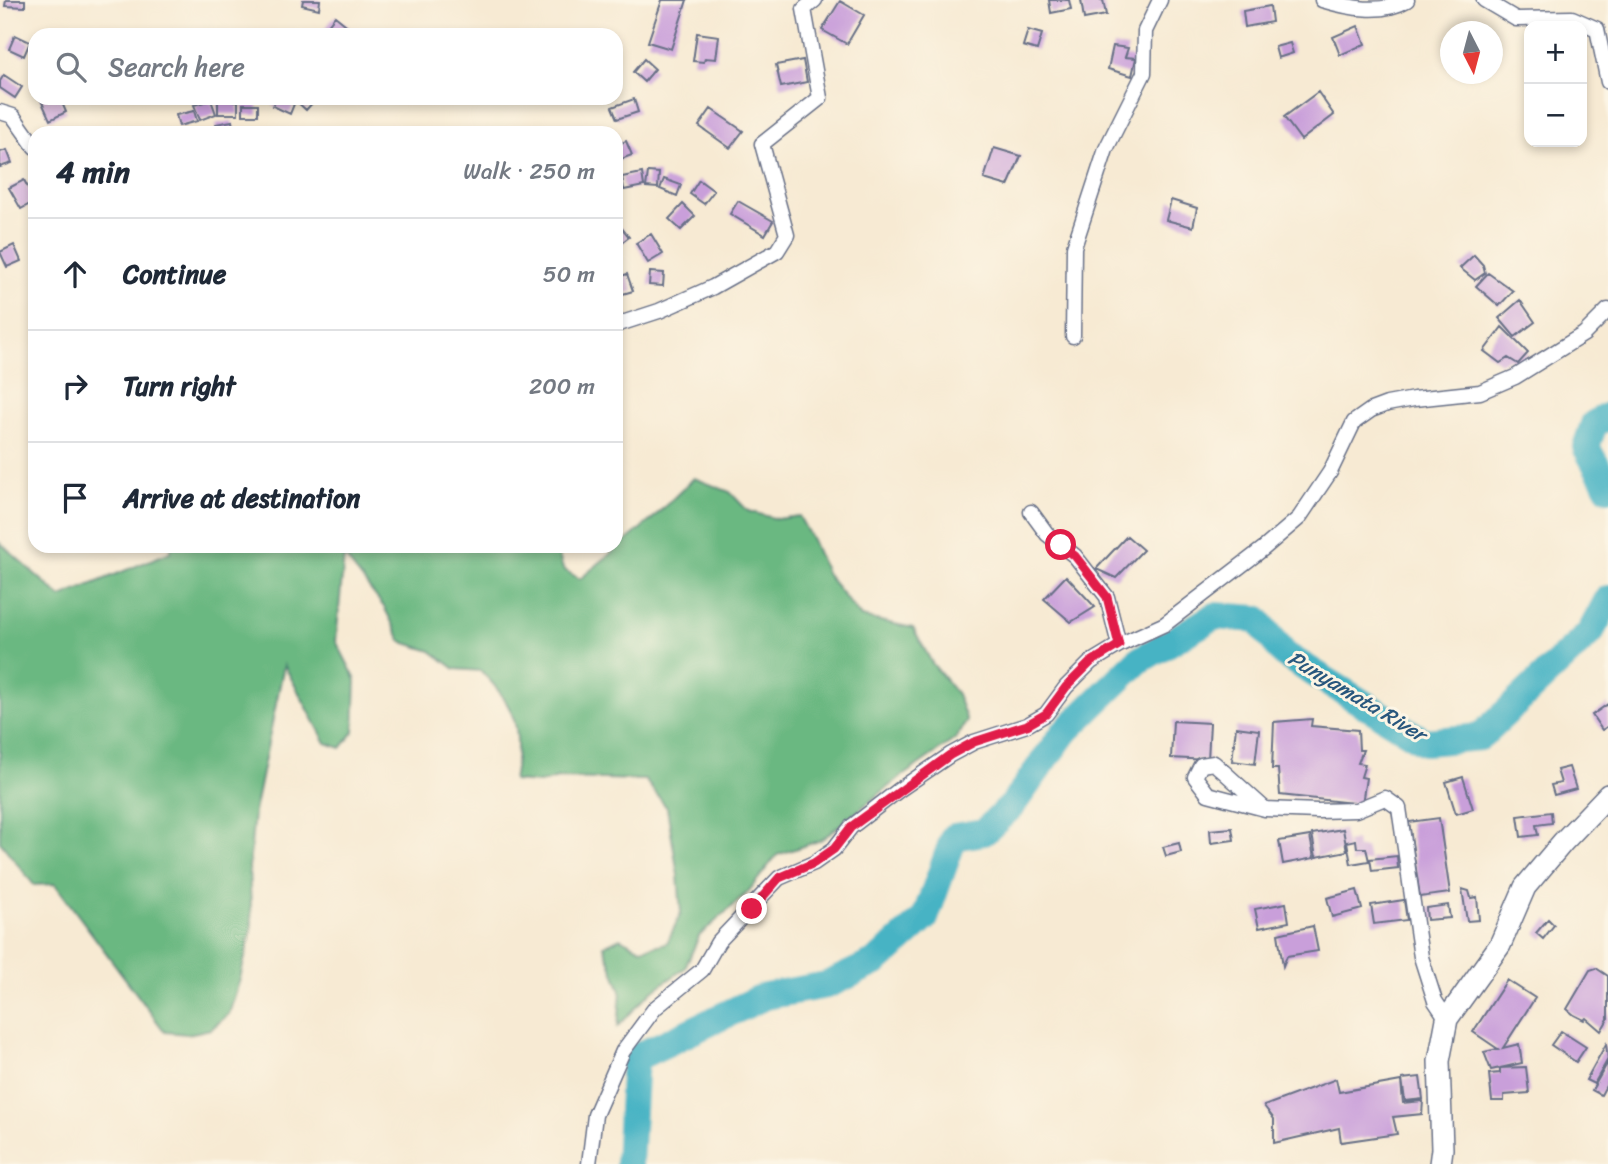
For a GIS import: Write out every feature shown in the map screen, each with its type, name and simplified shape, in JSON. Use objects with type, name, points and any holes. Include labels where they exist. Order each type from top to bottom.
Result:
[{"type":"main road","points":[[1440,1164],[1442,1135],[1439,1061],[1447,1019],[1500,945],[1525,887],[1608,795]]},
{"type":"street","points":[[623,324],[713,287],[777,251],[787,235],[762,144],[820,98],[804,9],[815,0]]},
{"type":"street","points":[[1073,335],[1074,247],[1106,149],[1144,73],[1145,31],[1160,0]]},
{"type":"street","points":[[1322,0],[1350,8],[1395,7],[1407,0]]},
{"type":"street","points":[[1491,2],[1516,19],[1572,18],[1603,26],[1608,82]]},
{"type":"street","points":[[0,112],[13,116],[28,137]]},
{"type":"street","points":[[589,1164],[595,1115],[623,1051],[654,1009],[702,970],[718,942],[779,878],[814,863],[834,849],[851,827],[950,755],[974,742],[1027,725],[1046,714],[1066,687],[1091,662],[1119,645],[1165,624],[1298,518],[1330,472],[1354,422],[1371,410],[1414,399],[1480,392],[1514,377],[1584,334],[1608,310]]},
{"type":"street","points":[[1031,512],[1047,534],[1075,556],[1107,597],[1119,645]]},
{"type":"street","points":[[1265,809],[1356,810],[1385,798],[1399,808],[1421,957],[1435,1001],[1447,1019]]},
{"type":"green space","points":[[694,478],[730,492],[748,511],[777,519],[799,516],[827,575],[861,617],[913,628],[932,663],[957,694],[967,721],[955,739],[898,779],[821,840],[777,855],[747,893],[699,936],[685,968],[651,992],[618,1026],[621,991],[604,946],[620,938],[641,949],[667,943],[681,913],[667,808],[645,780],[558,778],[540,783],[513,781],[517,734],[510,709],[503,697],[481,671],[455,669],[431,651],[402,642],[384,607],[344,556],[336,641],[356,680],[354,732],[341,748],[326,743],[284,665],[254,812],[249,868],[252,926],[229,1014],[211,1029],[188,1034],[165,1032],[55,884],[34,885],[0,842],[0,543],[61,597],[168,553],[558,553],[563,569],[580,579],[611,553],[623,553],[623,543]]},
{"type":"building","points":[[6,0],[25,0],[25,7],[5,6]]},
{"type":"building","points":[[303,0],[320,0],[319,9],[302,5]]},
{"type":"building","points":[[662,0],[687,0],[671,49],[648,42]]},
{"type":"building","points":[[1049,0],[1069,0],[1071,9],[1051,13]]},
{"type":"building","points":[[1081,0],[1103,0],[1106,15],[1084,19]]},
{"type":"building","points":[[840,1],[864,15],[847,44],[822,30]]},
{"type":"building","points":[[1270,6],[1272,22],[1245,27],[1243,11]]},
{"type":"building","points":[[335,16],[350,28],[326,28]]},
{"type":"building","points":[[1358,26],[1365,44],[1340,55],[1333,37]]},
{"type":"building","points":[[1028,30],[1042,34],[1037,50],[1023,46]]},
{"type":"building","points":[[697,33],[719,36],[716,59],[693,61]]},
{"type":"building","points":[[15,35],[28,41],[24,56],[9,49]]},
{"type":"building","points":[[1290,43],[1293,53],[1278,58],[1275,47]]},
{"type":"building","points":[[1113,46],[1128,48],[1125,57],[1136,58],[1132,76],[1108,69]]},
{"type":"building","points":[[644,59],[655,69],[644,82],[633,72]]},
{"type":"building","points":[[803,60],[807,82],[781,87],[776,65]]},
{"type":"building","points":[[4,75],[22,87],[15,98],[0,88]]},
{"type":"building","points":[[1318,92],[1334,115],[1301,140],[1284,117]]},
{"type":"building","points":[[634,99],[638,112],[617,119],[612,107]]},
{"type":"building","points":[[43,105],[63,105],[66,112],[50,120]]},
{"type":"building","points":[[194,105],[213,105],[216,114],[200,120]]},
{"type":"building","points":[[218,105],[238,105],[238,114],[218,114]]},
{"type":"building","points":[[243,105],[258,105],[258,115],[243,115]]},
{"type":"building","points":[[274,105],[294,105],[290,114]]},
{"type":"building","points":[[711,109],[743,131],[730,148],[699,126]]},
{"type":"building","points":[[194,111],[197,121],[179,126],[176,115]]},
{"type":"building","points":[[232,121],[233,126],[216,126]]},
{"type":"building","points":[[626,141],[632,155],[623,158],[623,142]]},
{"type":"building","points":[[994,148],[1021,156],[1008,186],[984,179]]},
{"type":"building","points":[[7,150],[12,163],[0,167],[0,152]]},
{"type":"building","points":[[648,172],[659,173],[658,188],[646,187]]},
{"type":"building","points":[[642,173],[644,186],[624,190],[623,177]]},
{"type":"building","points":[[664,179],[681,185],[677,196],[660,189]]},
{"type":"building","points":[[24,180],[28,188],[28,205],[21,209],[9,188]]},
{"type":"building","points":[[699,180],[714,191],[704,204],[690,194]]},
{"type":"building","points":[[1171,200],[1197,208],[1193,227],[1166,220]]},
{"type":"building","points":[[738,201],[773,221],[765,235],[730,214]]},
{"type":"building","points":[[683,204],[695,216],[681,230],[669,219]]},
{"type":"building","points":[[623,230],[629,237],[623,242]]},
{"type":"building","points":[[651,234],[663,254],[648,263],[636,243]]},
{"type":"building","points":[[14,245],[21,261],[7,267],[0,252]]},
{"type":"building","points":[[1474,255],[1483,265],[1485,273],[1475,280],[1460,268]]},
{"type":"building","points":[[650,272],[664,273],[663,286],[649,285]]},
{"type":"building","points":[[1488,273],[1513,291],[1499,306],[1476,286]]},
{"type":"building","points":[[627,274],[633,291],[623,294],[623,275]]},
{"type":"building","points":[[1520,300],[1535,322],[1515,337],[1499,318]]},
{"type":"building","points":[[1502,327],[1528,353],[1518,364],[1508,358],[1500,363],[1484,351]]},
{"type":"building","points":[[1127,536],[1143,550],[1116,578],[1096,569]]},
{"type":"building","points":[[1066,576],[1095,607],[1071,622],[1044,599]]},
{"type":"building","points":[[1608,704],[1608,726],[1602,730],[1592,715]]},
{"type":"building","points":[[1312,719],[1311,726],[1358,730],[1359,750],[1363,750],[1358,763],[1365,764],[1361,777],[1366,778],[1362,804],[1280,795],[1278,769],[1272,769],[1274,722]]},
{"type":"building","points":[[1173,721],[1210,723],[1208,760],[1171,758]]},
{"type":"building","points":[[1236,727],[1259,730],[1255,764],[1232,761]]},
{"type":"building","points":[[1569,767],[1576,789],[1554,795],[1551,785],[1561,783],[1557,770]]},
{"type":"building","points":[[1463,777],[1473,809],[1456,814],[1446,782]]},
{"type":"building","points":[[1551,812],[1552,823],[1536,825],[1538,835],[1521,837],[1518,816]]},
{"type":"building","points":[[1439,818],[1450,893],[1420,897],[1409,822]]},
{"type":"building","points":[[1232,828],[1234,840],[1211,843],[1210,830]]},
{"type":"building","points":[[1343,829],[1347,851],[1316,857],[1312,834]]},
{"type":"building","points":[[1310,836],[1314,858],[1283,864],[1279,841]]},
{"type":"building","points":[[1356,840],[1357,848],[1366,848],[1369,861],[1351,864],[1347,842]]},
{"type":"building","points":[[1179,843],[1181,852],[1166,856],[1163,847]]},
{"type":"building","points":[[1397,856],[1398,868],[1372,871],[1370,859]]},
{"type":"building","points":[[1462,889],[1469,891],[1471,898],[1477,897],[1479,920],[1467,921]]},
{"type":"building","points":[[1357,890],[1362,909],[1332,917],[1327,898]]},
{"type":"building","points":[[1404,900],[1407,920],[1374,924],[1371,905]]},
{"type":"building","points":[[1286,903],[1289,922],[1259,928],[1255,909]]},
{"type":"building","points":[[1448,905],[1450,918],[1427,920],[1426,908]]},
{"type":"building","points":[[1548,919],[1554,925],[1543,939],[1536,933]]},
{"type":"building","points":[[1313,926],[1318,951],[1287,956],[1283,966],[1278,934]]},
{"type":"building","points":[[1596,968],[1608,976],[1608,1019],[1601,1031],[1586,1018],[1584,1020],[1567,1009],[1590,970]]},
{"type":"building","points":[[1507,980],[1535,998],[1503,1048],[1519,1044],[1522,1063],[1491,1070],[1484,1052],[1498,1049],[1473,1032]]},
{"type":"building","points":[[1561,1031],[1586,1047],[1576,1062],[1551,1045]]},
{"type":"building","points":[[1606,1044],[1608,1059],[1594,1084],[1586,1080]]},
{"type":"building","points":[[1608,1062],[1608,1082],[1601,1095],[1592,1090]]},
{"type":"building","points":[[1526,1067],[1529,1093],[1504,1095],[1504,1101],[1492,1101],[1489,1074],[1500,1073],[1500,1068]]},
{"type":"building","points":[[1420,1077],[1423,1099],[1405,1101],[1402,1079]]},
{"type":"building","points":[[1336,1079],[1339,1092],[1401,1081],[1403,1103],[1423,1101],[1422,1114],[1393,1117],[1397,1134],[1341,1142],[1339,1128],[1274,1143],[1274,1119],[1264,1106]]},
{"type":"waterway","name":"Punyamata River","points":[[1608,416],[1594,424],[1586,447],[1608,487]]},
{"type":"waterway","name":"Punyamata River","points":[[629,1164],[635,1058],[765,996],[827,985],[876,962],[925,918],[954,837],[984,832],[1011,807],[1063,734],[1138,661],[1215,616],[1257,619],[1285,655],[1425,742],[1480,737],[1590,633],[1608,599]]},
{"type":"route","points":[[752,909],[779,878],[814,863],[834,849],[851,827],[950,755],[974,742],[1027,725],[1046,714],[1066,687],[1091,662],[1119,645],[1107,597],[1075,556],[1061,545]]}]
